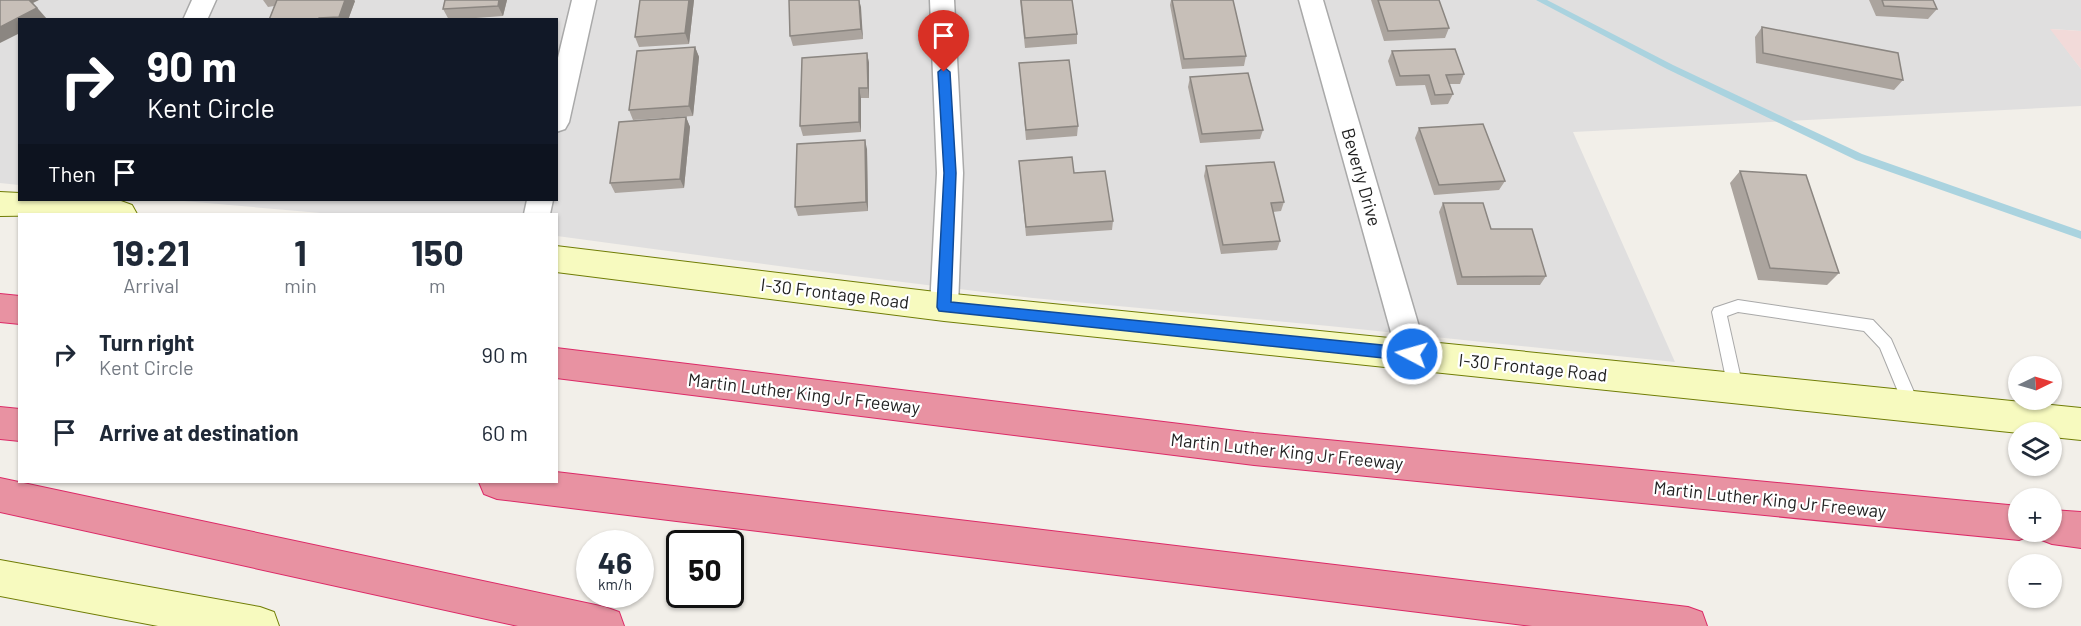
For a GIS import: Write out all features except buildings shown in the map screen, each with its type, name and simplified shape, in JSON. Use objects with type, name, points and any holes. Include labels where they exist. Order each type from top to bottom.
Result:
[{"type":"highway","points":[[0,308],[18,310]]},
{"type":"highway","name":"Martin Luther King Jr Freeway","points":[[558,363],[1254,449],[2008,523]]},
{"type":"highway","points":[[0,423],[18,425]]},
{"type":"highway","points":[[505,483],[1688,626]]},
{"type":"highway","points":[[0,495],[605,626]]},
{"type":"highway","points":[[2062,528],[2081,530]]},
{"type":"main road","points":[[0,204],[114,209]]},
{"type":"main road","name":"I-30 Frontage Road","points":[[558,259],[944,307],[2081,424]]},
{"type":"main road","points":[[0,578],[139,611],[260,626]]},
{"type":"street","points":[[196,18],[204,0]]},
{"type":"street","points":[[558,113],[584,0]]},
{"type":"street","points":[[942,0],[950,173],[944,307]]},
{"type":"street","name":"Beverly Drive","points":[[1311,0],[1412,354]]},
{"type":"lane","points":[[1735,388],[1719,312],[1738,306],[1868,325],[1886,344],[1912,406]]},
{"type":"shaded area","points":[[0,0],[2081,0],[2081,31],[2051,29],[2081,69],[2081,106],[1573,132],[1675,362],[1033,298],[846,275],[558,236],[558,213],[321,213],[183,201],[558,201],[558,18],[18,18],[18,185],[0,183]]},
{"type":"shaded area","points":[[2050,29],[2081,31],[2081,69]]},
{"type":"waterway","points":[[1540,0],[1670,67],[1859,157],[2081,235]]},
{"type":"route","points":[[944,72],[950,173],[944,307],[1412,354]]}]
